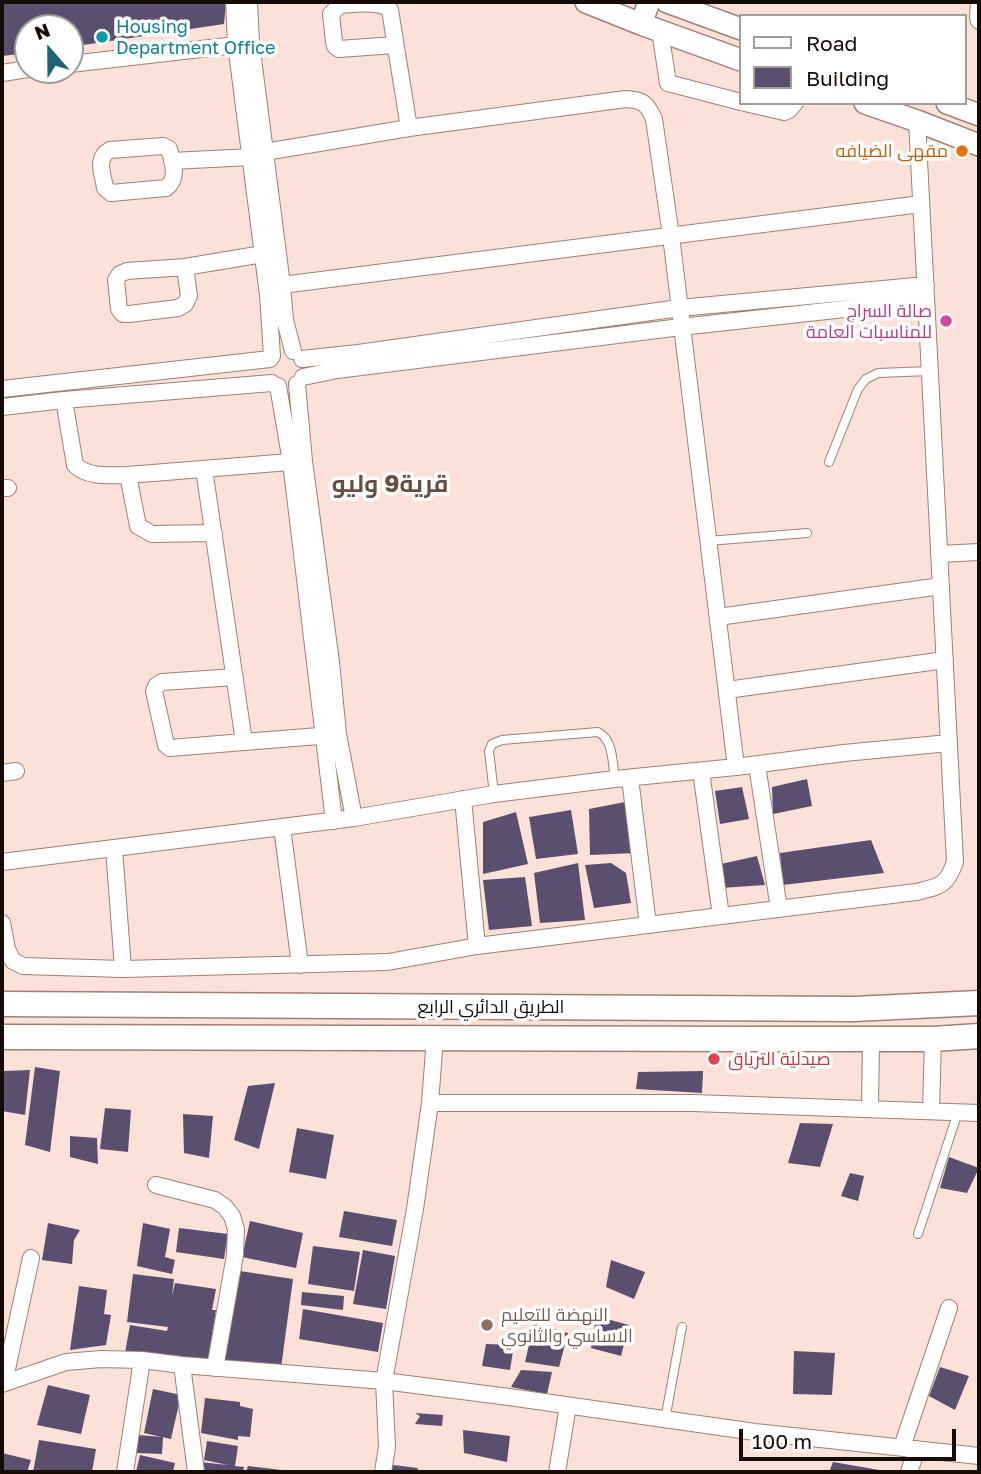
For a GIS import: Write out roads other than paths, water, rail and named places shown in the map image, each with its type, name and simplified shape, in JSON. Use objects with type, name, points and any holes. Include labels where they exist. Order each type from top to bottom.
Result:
[{"type":"main road","name":"الطريق الدائري الرابع","points":[[2,1004],[854,1009],[979,1003]]},
{"type":"main road","name":"الطريق الدائري الرابع","points":[[2,1037],[933,1039],[979,1036]]},
{"type":"street","points":[[234,2],[282,285],[285,320],[305,367],[300,381],[298,461]]},
{"type":"street","points":[[243,44],[248,2]]},
{"type":"street","points":[[586,2],[740,60]]},
{"type":"street","points":[[649,2],[658,95],[654,119],[671,236],[736,767]]},
{"type":"street","points":[[667,2],[740,29]]},
{"type":"street","points":[[979,2],[979,21]]},
{"type":"street","points":[[84,62],[243,44]]},
{"type":"street","points":[[395,45],[409,128]]},
{"type":"street","points":[[172,161],[258,154],[409,128],[626,99],[638,100],[658,95],[740,103]]},
{"type":"street","points":[[752,105],[784,112],[793,105]]},
{"type":"street","points":[[870,105],[979,145]]},
{"type":"street","points":[[952,105],[979,115]]},
{"type":"street","points":[[2,923],[7,949],[13,961],[23,966],[123,969],[388,962],[477,946],[916,892],[945,883],[955,862],[917,121]]},
{"type":"street","points":[[163,146],[169,149],[172,161],[174,177],[172,184],[166,188],[111,192],[105,188],[100,160],[103,154],[110,150],[163,146]]},
{"type":"street","points":[[258,154],[262,254],[271,357],[267,369],[269,379],[275,384],[298,461],[319,581],[331,662],[334,821]]},
{"type":"street","points":[[282,285],[921,205]]},
{"type":"street","points":[[185,267],[189,296],[185,304],[178,308],[129,314],[123,314],[119,309],[116,280],[120,274],[127,271],[185,267],[262,254]]},
{"type":"street","points":[[2,389],[271,357],[286,350],[298,355],[358,353],[678,309],[926,292]]},
{"type":"street","points":[[2,407],[275,384],[288,388],[300,381],[337,370],[681,327],[926,292]]},
{"type":"street","points":[[64,400],[75,466],[89,474],[128,475],[298,461]]},
{"type":"street","points":[[205,469],[244,742]]},
{"type":"street","points":[[128,475],[138,526],[144,531],[152,534],[214,533]]},
{"type":"street","points":[[939,554],[979,552]]},
{"type":"street","points":[[718,617],[941,586]]},
{"type":"street","points":[[727,690],[945,660]]},
{"type":"street","points":[[235,677],[162,682],[156,686],[154,691],[166,745],[170,748],[331,735]]},
{"type":"street","points":[[331,735],[354,818]]},
{"type":"street","points":[[2,862],[334,821],[494,794],[949,743]]},
{"type":"street","points":[[757,765],[779,909]]},
{"type":"street","points":[[701,771],[721,916]]},
{"type":"street","points":[[623,778],[648,925]]},
{"type":"street","points":[[463,799],[477,946]]},
{"type":"street","points":[[282,827],[300,965]]},
{"type":"street","points":[[114,848],[123,969]]},
{"type":"street","points":[[383,1472],[387,1447],[384,1381],[415,1209],[430,1103],[435,1038]]},
{"type":"street","points":[[870,1109],[871,1039]]},
{"type":"street","points":[[931,1111],[933,1039]]},
{"type":"street","points":[[430,1103],[693,1103],[979,1113]]},
{"type":"street","points":[[156,1185],[215,1200],[232,1216],[236,1229],[235,1255],[215,1368]]},
{"type":"street","points":[[3,1384],[31,1258]]},
{"type":"street","points":[[909,1472],[909,1448],[949,1308]]},
{"type":"street","points":[[3,1384],[66,1362],[142,1360],[384,1381],[755,1432],[979,1456]]},
{"type":"street","points":[[125,1472],[142,1360]]},
{"type":"street","points":[[182,1365],[196,1472]]},
{"type":"street","points":[[557,1472],[568,1406]]},
{"type":"lane","points":[[829,463],[858,389],[866,379],[878,373],[930,371]]},
{"type":"lane","points":[[708,541],[807,533]]},
{"type":"lane","points":[[494,794],[489,751],[492,744],[502,740],[598,732],[605,735],[609,741],[623,778]]},
{"type":"lane","points":[[918,1234],[958,1112]]},
{"type":"lane","points":[[665,1420],[682,1327]]},
{"type":"place","name":"Housing Department Office","points":[[102,37]]},
{"type":"place","name":"مقهى الضيافه","points":[[962,151]]},
{"type":"place","name":"صالة السراج للمناسبات العامة","points":[[946,321]]},
{"type":"place","name":"صيدلية الترياق","points":[[714,1059]]},
{"type":"place","name":"النهضة للتعليم الاساسي والثانوي","points":[[487,1325]]},
{"type":"district","name":"قرية9 وليو","points":[[390,484]]}]
